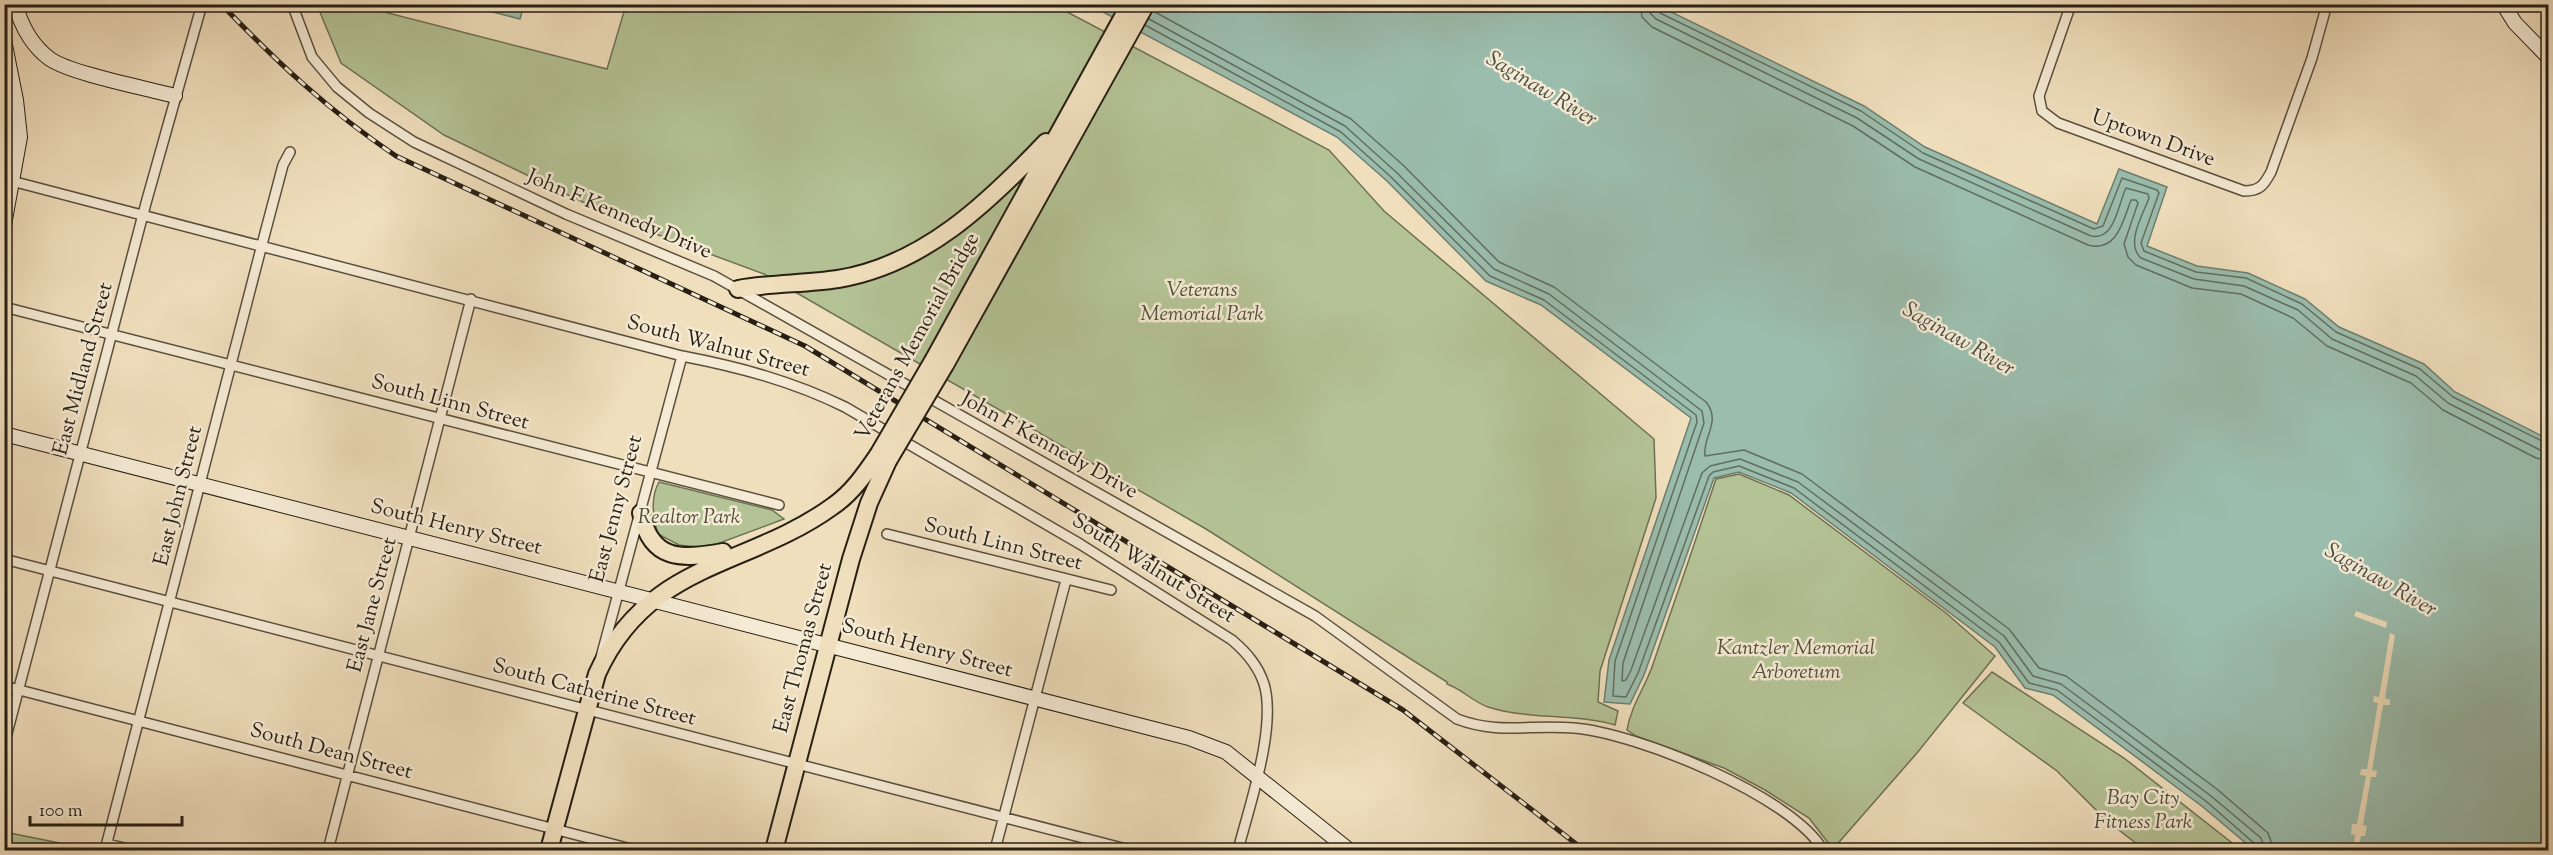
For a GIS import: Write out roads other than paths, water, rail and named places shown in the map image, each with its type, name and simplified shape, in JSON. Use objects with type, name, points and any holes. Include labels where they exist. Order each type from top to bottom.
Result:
[{"type":"highway","name":"Veterans Memorial Bridge","points":[[939,362],[1061,126],[1083,104],[1131,4]]},
{"type":"highway","name":"Veterans Memorial Bridge","points":[[654,600],[681,580],[799,527],[834,506],[851,492],[883,458],[1083,104],[1146,4]]},
{"type":"highway","points":[[738,289],[764,284],[838,279],[865,273],[925,247],[999,190],[1061,126]]},
{"type":"highway","name":"East Thomas Street","points":[[774,850],[828,645],[883,458]]},
{"type":"highway","points":[[641,513],[645,531],[652,541],[659,549],[672,555],[697,556],[748,549]]},
{"type":"highway","name":"East Jenny Street","points":[[549,850],[585,710],[597,674],[605,656],[635,618],[654,600]]},
{"type":"street","points":[[15,4],[28,35],[51,60],[175,96]]},
{"type":"street","name":"East Midland Street","points":[[4,745],[143,214],[202,4]]},
{"type":"street","name":"John F Kennedy Drive","points":[[292,4],[312,57],[337,87],[369,113],[456,163],[643,248],[714,276],[738,289],[1315,616],[1457,719],[1480,728],[1589,730],[1675,757],[1723,777],[1779,807],[1818,840],[1823,850]]},
{"type":"street","name":"Uptown Drive","points":[[2071,4],[2039,96],[2042,111],[2058,123],[2244,191],[2256,191],[2264,185],[2271,172],[2312,58],[2327,4]]},
{"type":"street","points":[[2504,4],[2515,23],[2548,57]]},
{"type":"street","points":[[4,40],[20,137],[9,180],[4,225]]},
{"type":"street","points":[[4,97],[14,162]]},
{"type":"street","name":"East John Street","points":[[106,847],[283,165],[290,152]]},
{"type":"street","name":"South Walnut Street","points":[[9,180],[682,356],[749,369],[812,391],[1080,544],[1232,640],[1247,653],[1258,669],[1267,699],[1267,726],[1257,778],[1238,850]]},
{"type":"street","name":"East Jane Street","points":[[328,850],[471,299]]},
{"type":"street","name":"South Linn Street","points":[[4,307],[779,505]]},
{"type":"street","name":"East Jenny Street","points":[[597,674],[682,356]]},
{"type":"street","name":"South Henry Street","points":[[4,434],[1209,744],[1227,752],[1348,850]]},
{"type":"street","name":"South Linn Street","points":[[887,534],[1111,590]]},
{"type":"street","name":"South Catherine Street","points":[[4,559],[1130,850]]},
{"type":"street","points":[[995,850],[1066,580]]},
{"type":"street","name":"South Dean Street","points":[[4,686],[635,850]]},
{"type":"street","points":[[106,847],[133,850]]},
{"type":"water","points":[[466,5],[524,5],[520,19]]},
{"type":"water","name":"Saginaw River","points":[[1090,5],[1657,5],[1864,106],[1925,147],[2097,224],[2119,169],[2167,187],[2147,246],[2197,266],[2248,273],[2305,299],[2339,327],[2424,364],[2455,392],[2548,439],[2548,850],[2254,850],[2203,807],[2053,695],[2025,688],[1995,647],[1791,493],[1739,472],[1714,478],[1644,675],[1630,704],[1604,702],[1609,660],[1691,418],[1541,305],[1486,281],[1387,181],[1337,137]]},
{"type":"railway","points":[[221,4],[305,85],[371,139],[396,156],[805,346],[1403,710],[1584,850]]},
{"type":"park label","name":"Veterans Memorial Park","points":[[1202,303]]},
{"type":"park label","name":"Realtor Park","points":[[689,518]]},
{"type":"park label","name":"Kantzler Memorial Arboretum","points":[[1796,661]]},
{"type":"park label","name":"Bay City Fitness Park","points":[[2143,811]]}]
